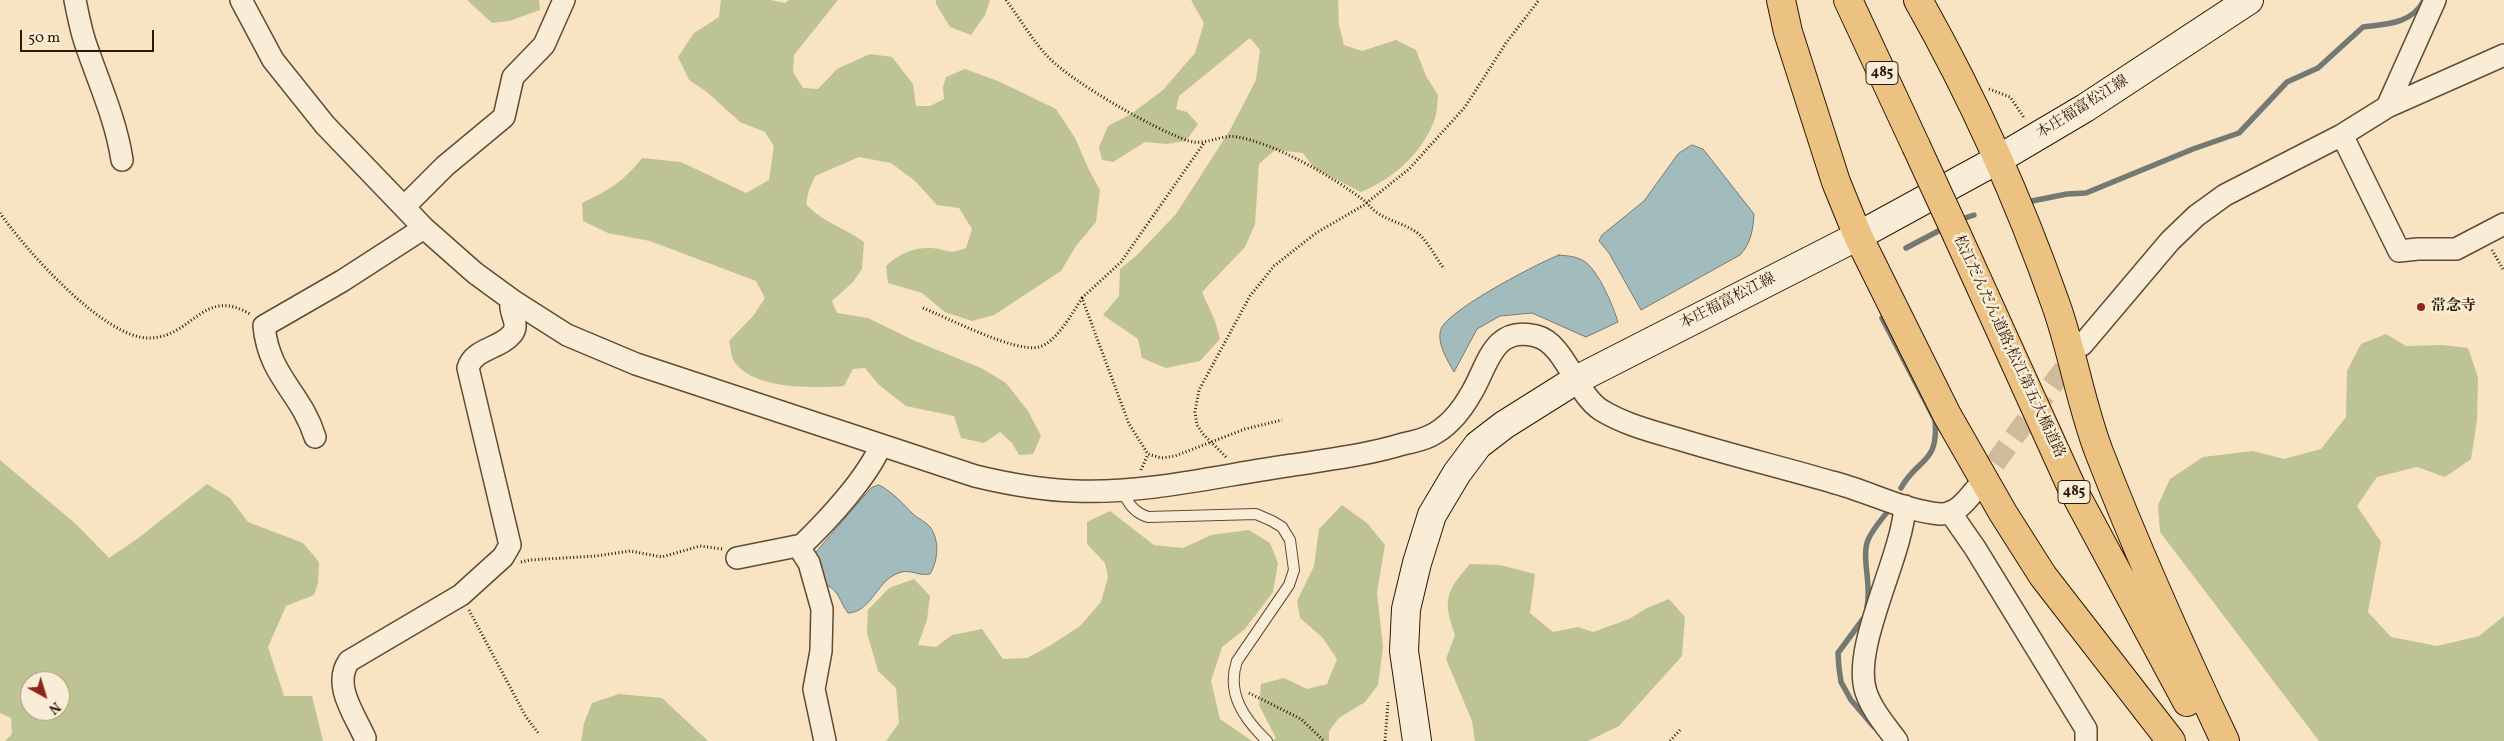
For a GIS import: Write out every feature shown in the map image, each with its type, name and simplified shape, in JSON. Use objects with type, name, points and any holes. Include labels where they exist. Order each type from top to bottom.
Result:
[{"type":"highway","points":[[1781,0],[1788,32],[1836,182],[1858,236],[1947,415],[2002,513],[2043,576],[2170,741]]},
{"type":"highway","name":"松江だんだん道路;松江第五大橋道路","points":[[1848,0],[2072,486],[2208,741]]},
{"type":"highway","points":[[1918,0],[1960,79],[2018,204],[2056,307],[2099,450],[2175,637],[2225,741]]},
{"type":"main road","name":"本庄福富松江線","points":[[1417,741],[1404,651],[1406,609],[1416,563],[1432,515],[1457,473],[1478,445],[1504,425],[1574,381],[1858,236],[1997,160],[2085,108],[2249,0]]},
{"type":"street","points":[[74,0],[86,45],[98,73],[116,131],[122,160]]},
{"type":"street","points":[[241,0],[273,60],[325,125],[424,228],[475,274],[512,300],[567,335],[636,364],[975,476],[1016,486],[1076,492],[1122,490],[1374,453],[1430,437],[1451,423],[1472,392],[1485,362],[1496,345],[1509,337],[1524,334],[1540,336],[1555,347],[1574,381],[1599,409],[1630,424],[1728,455],[1855,488],[1905,506],[1941,514],[1961,506],[1976,489]]},
{"type":"street","points":[[404,207],[445,166],[504,117],[514,77],[544,45],[564,0]]},
{"type":"street","points":[[2387,107],[2434,0]]},
{"type":"street","points":[[2082,345],[2170,241],[2196,216],[2225,195],[2342,135],[2387,107],[2504,55]]},
{"type":"street","points":[[2342,135],[2399,251],[2456,249],[2504,224]]},
{"type":"street","points":[[315,437],[305,411],[271,361],[264,326],[342,281],[424,228]]},
{"type":"street","points":[[365,738],[343,688],[344,668],[349,661],[461,595],[507,551],[511,540],[468,368],[474,357],[501,343],[513,333],[516,325],[510,305],[512,300]]},
{"type":"street","points":[[737,558],[802,545],[817,530],[874,461],[881,445]]},
{"type":"street","points":[[1897,741],[1869,701],[1863,667],[1874,618],[1902,532],[1905,506]]},
{"type":"street","points":[[1950,512],[1975,548],[2086,729],[2086,741]]},
{"type":"street","points":[[802,545],[802,552],[809,563],[822,609],[821,651],[814,689],[825,741]]},
{"type":"lane","points":[[1122,490],[1130,506],[1139,514],[1148,517],[1256,514],[1282,527],[1290,540],[1294,570],[1289,585],[1237,661],[1232,674],[1236,701],[1246,718],[1266,741]]},
{"type":"path","points":[[1006,0],[1049,58],[1078,79],[1158,127],[1190,141],[1204,143],[1235,136],[1257,142],[1291,157],[1366,202],[1376,212],[1410,228],[1421,236],[1444,269]]},
{"type":"path","points":[[1235,473],[1233,464],[1197,425],[1195,412],[1198,390],[1250,296],[1281,260],[1316,233],[1366,202],[1410,169],[1465,107],[1506,43],[1539,0]]},
{"type":"path","points":[[923,308],[1018,347],[1040,347],[1059,332],[1082,298],[1121,262],[1204,143]]},
{"type":"path","points":[[0,213],[19,238],[68,290],[100,318],[117,327],[148,338],[162,336],[174,331],[207,310],[226,304],[238,307],[256,318],[264,326]]},
{"type":"path","points":[[2484,236],[2504,271]]},
{"type":"path","points":[[1082,298],[1129,424],[1148,454],[1161,458],[1175,456],[1246,429],[1282,420]]},
{"type":"path","points":[[487,572],[496,572],[530,560],[596,556],[630,551],[662,557],[700,546],[721,549],[737,558]]},
{"type":"path","points":[[461,595],[526,717],[539,734]]},
{"type":"path","points":[[1234,688],[1276,705],[1301,719],[1324,741]]},
{"type":"path","points":[[1670,741],[1680,730]]},
{"type":"green space","points":[[467,0],[539,0],[540,10],[509,21],[492,23]]},
{"type":"green space","points":[[721,0],[770,0],[785,3],[789,0],[838,0],[794,55],[793,72],[803,88],[818,89],[837,69],[870,54],[892,57],[913,84],[916,106],[930,106],[944,99],[943,87],[946,77],[965,69],[998,81],[1056,109],[1075,138],[1100,190],[1096,222],[1076,246],[1061,271],[994,315],[972,321],[945,312],[922,293],[888,283],[886,266],[896,258],[907,252],[919,249],[932,248],[951,252],[966,248],[972,229],[959,208],[937,205],[915,181],[891,163],[859,157],[815,176],[806,204],[819,216],[864,242],[862,269],[853,282],[832,301],[837,313],[868,318],[913,340],[981,368],[1006,383],[1028,411],[1041,436],[1033,454],[1019,455],[1012,443],[1000,432],[984,443],[961,438],[954,416],[906,406],[879,385],[865,368],[853,369],[844,386],[787,386],[758,379],[734,362],[729,341],[753,316],[765,298],[756,281],[650,241],[608,233],[583,221],[582,203],[615,185],[642,158],[681,162],[746,193],[769,180],[774,146],[765,132],[740,122],[707,92],[689,80],[678,57],[694,33],[719,17]]},
{"type":"green space","points":[[936,0],[990,0],[985,15],[971,35],[950,27],[936,4]]},
{"type":"green space","points":[[1191,0],[1338,0],[1339,25],[1344,45],[1362,51],[1396,40],[1416,50],[1426,76],[1438,95],[1434,122],[1412,157],[1383,181],[1361,192],[1314,168],[1303,153],[1275,150],[1259,164],[1255,224],[1245,247],[1202,292],[1215,321],[1220,339],[1200,361],[1166,368],[1142,358],[1138,339],[1103,315],[1119,296],[1120,269],[1136,256],[1176,214],[1230,130],[1256,80],[1260,50],[1250,38],[1179,96],[1176,109],[1187,112],[1198,124],[1186,141],[1167,144],[1145,142],[1113,162],[1102,160],[1099,147],[1108,126],[1131,114],[1163,90],[1195,53],[1204,23]]},
{"type":"green space","points":[[2386,334],[2406,346],[2442,345],[2468,348],[2478,377],[2477,420],[2471,459],[2445,477],[2417,467],[2377,477],[2357,506],[2381,542],[2368,612],[2391,637],[2437,646],[2479,636],[2504,616],[2504,741],[2319,741],[2160,532],[2158,505],[2170,479],[2203,457],[2253,451],[2284,459],[2321,449],[2346,417],[2347,371],[2361,344]]},
{"type":"green space","points":[[0,460],[77,525],[109,558],[137,539],[207,484],[230,498],[248,522],[303,543],[319,562],[318,583],[314,595],[286,606],[268,647],[284,696],[312,696],[323,741],[5,741],[12,734],[11,718],[0,713]]},
{"type":"green space","points":[[1342,505],[1367,523],[1385,545],[1377,592],[1383,648],[1378,685],[1365,702],[1339,718],[1329,731],[1329,741],[1272,741],[1276,738],[1259,705],[1261,684],[1284,678],[1307,689],[1327,684],[1337,659],[1322,637],[1300,618],[1297,601],[1314,566],[1319,529]]},
{"type":"green space","points":[[1110,511],[1154,545],[1183,548],[1211,535],[1249,530],[1270,543],[1278,563],[1273,592],[1245,629],[1222,647],[1211,681],[1220,719],[1252,741],[886,741],[899,723],[896,688],[878,671],[867,633],[868,610],[889,588],[914,579],[930,596],[927,620],[918,645],[936,647],[952,635],[982,629],[1003,659],[1027,658],[1080,626],[1101,602],[1108,577],[1105,563],[1087,544],[1087,522]]},
{"type":"green space","points":[[1470,564],[1500,565],[1535,574],[1530,613],[1553,632],[1578,627],[1593,632],[1629,619],[1647,608],[1669,599],[1685,617],[1682,656],[1619,726],[1588,741],[1475,741],[1472,721],[1446,659],[1455,635],[1449,613],[1449,597],[1455,582]]},
{"type":"green space","points":[[619,694],[662,698],[708,741],[581,741],[584,723],[592,703]]},
{"type":"water","points":[[1692,145],[1703,149],[1754,214],[1751,236],[1747,246],[1740,255],[1641,310],[1609,253],[1599,241],[1602,235],[1644,201],[1678,154]]},
{"type":"water","points":[[1559,255],[1571,256],[1588,264],[1609,297],[1618,322],[1586,337],[1532,313],[1500,316],[1477,329],[1454,372],[1443,352],[1440,340],[1441,329],[1447,321],[1476,299],[1533,267]]},
{"type":"water","points":[[879,485],[894,495],[914,515],[930,527],[937,544],[935,563],[930,574],[906,571],[889,578],[868,603],[856,611],[848,613],[834,590],[825,584],[816,552],[871,488]]},
{"type":"waterway","points":[[2032,201],[2067,194],[2086,193],[2193,149],[2239,133],[2287,82],[2318,68],[2363,27],[2388,24],[2405,19],[2412,15],[2423,2]]},
{"type":"waterway","points":[[1959,220],[1974,215]]},
{"type":"waterway","points":[[1906,248],[1946,227]]},
{"type":"waterway","points":[[1882,318],[1935,420],[1934,445],[1925,460],[1907,478],[1901,488]]},
{"type":"waterway","points":[[1867,607],[1866,547],[1873,531],[1891,507]]},
{"type":"waterway","points":[[1863,619],[1838,653],[1839,668],[1841,682],[1851,700],[1874,727]]},
{"type":"tunnel","points":[[1976,489],[2078,350]]},
{"type":"place","name":"常念寺","points":[[2421,307]]}]
